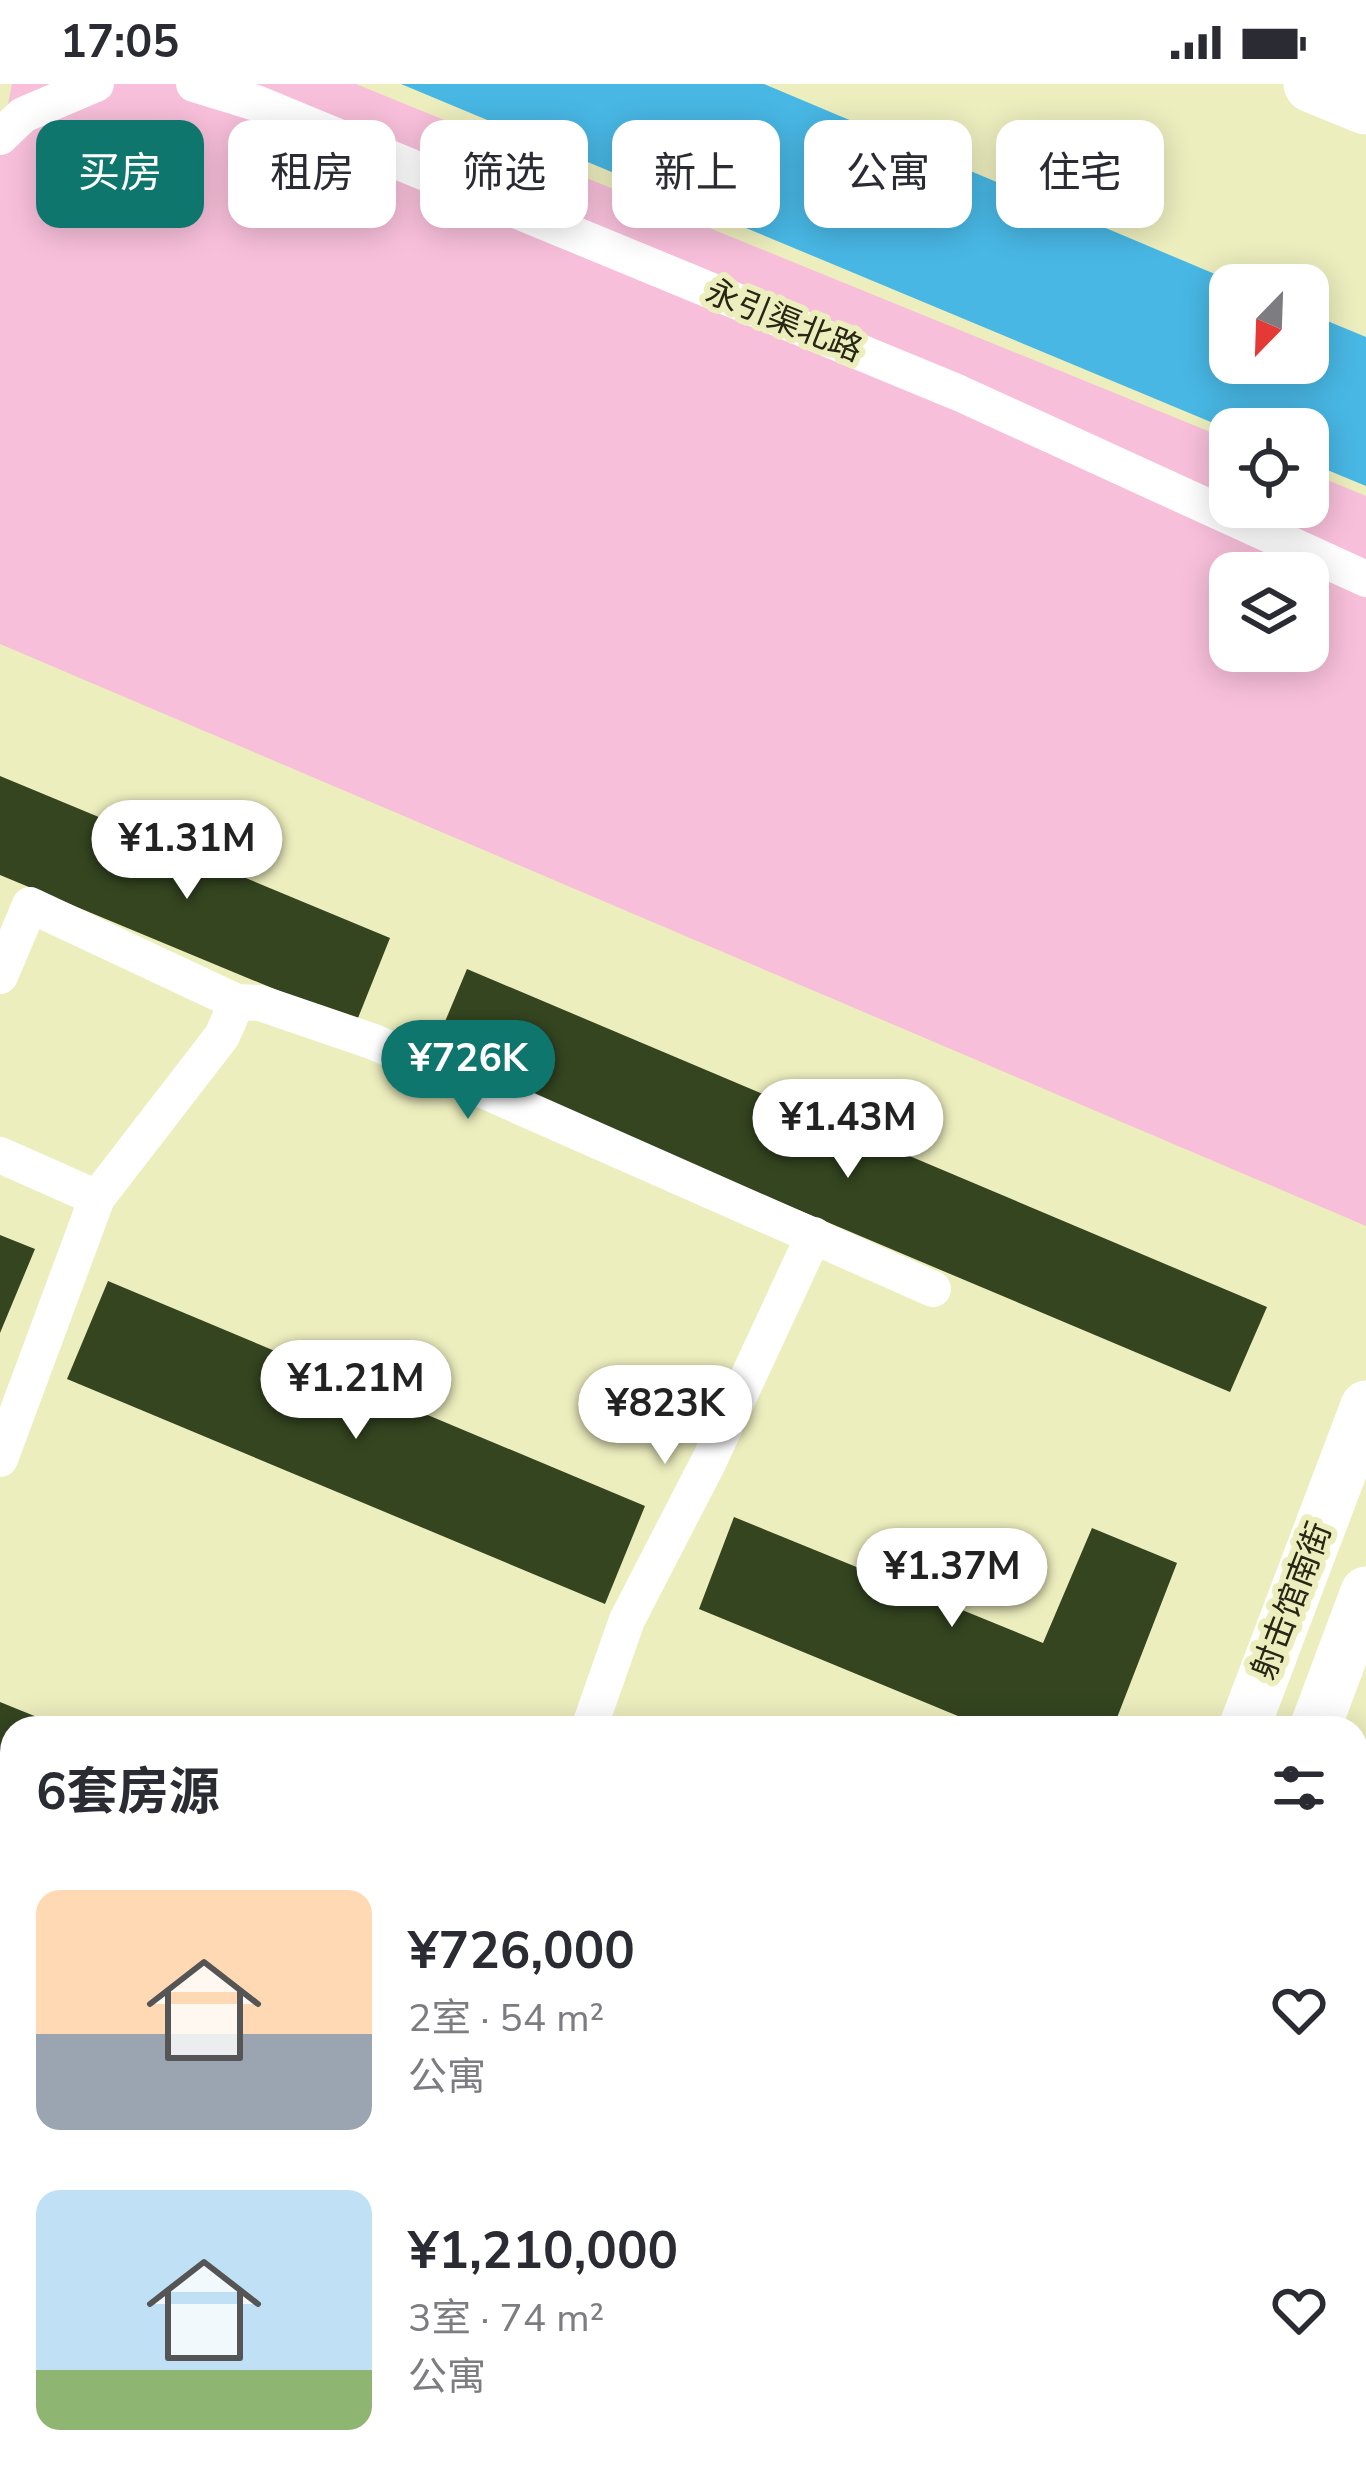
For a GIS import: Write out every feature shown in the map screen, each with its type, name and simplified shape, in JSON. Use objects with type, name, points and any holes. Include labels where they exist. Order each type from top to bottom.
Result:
[{"type":"main road","points":[[1312,84],[1366,106]]},
{"type":"main road","name":"射击馆南街","points":[[1249,1716],[1366,1406]]},
{"type":"main road","name":"射击馆南街","points":[[1320,1716],[1366,1592]]},
{"type":"street","points":[[0,137],[23,115],[96,84]]},
{"type":"street","name":"永引渠北路","points":[[194,84],[256,103],[959,393],[1366,579]]},
{"type":"street","points":[[0,976],[30,905],[236,1002],[260,1003],[374,1042],[933,1289]]},
{"type":"street","points":[[0,1459],[98,1198],[222,1036],[236,1002]]},
{"type":"street","points":[[0,1155],[98,1198]]},
{"type":"street","points":[[594,1716],[626,1620],[709,1461],[814,1235]]},
{"type":"shaded area","points":[[12,84],[356,84],[444,120],[420,120],[420,228],[588,228],[588,178],[612,188],[612,228],[710,228],[1209,431],[1209,528],[1329,528],[1329,481],[1366,496],[1366,1226],[0,644],[0,145]]},
{"type":"water","points":[[401,84],[764,84],[849,120],[804,120],[804,228],[972,228],[972,172],[996,182],[996,228],[1106,228],[1209,272],[1209,384],[1329,384],[1329,322],[1366,337],[1366,486],[1329,471],[1329,408],[1209,408],[1209,421],[746,228],[780,228],[780,120],[612,120],[612,172],[588,162],[588,120],[487,120]]},
{"type":"building","points":[[0,776],[390,938],[356,1023],[0,875]]},
{"type":"building","points":[[467,969],[1267,1307],[1230,1392],[431,1055]]},
{"type":"building","points":[[0,1235],[35,1249],[0,1333]]},
{"type":"building","points":[[108,1281],[645,1506],[605,1604],[67,1379]]},
{"type":"building","points":[[734,1517],[1043,1643],[1092,1528],[1177,1563],[1118,1716],[958,1716],[699,1609]]},
{"type":"building","points":[[0,1702],[34,1716],[0,1716]]}]
